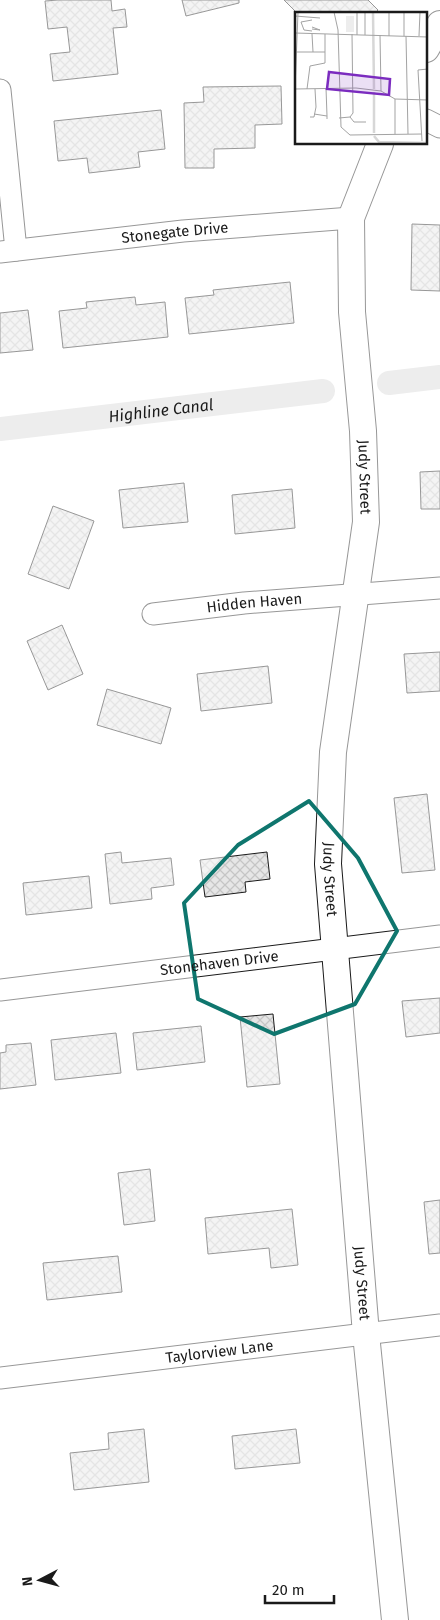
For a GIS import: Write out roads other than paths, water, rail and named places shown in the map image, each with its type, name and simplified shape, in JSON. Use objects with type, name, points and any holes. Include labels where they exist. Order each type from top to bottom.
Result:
[{"type":"street","points":[[428,45],[440,24]]},
{"type":"street","points":[[0,90],[8,251]]},
{"type":"street","points":[[428,121],[440,127]]},
{"type":"street","name":"Judy Street","points":[[380,145],[351,218],[352,312],[363,431],[366,522],[333,752],[328,864],[366,1334],[395,1620]]},
{"type":"street","name":"Stonegate Drive","points":[[8,251],[183,230],[351,218]]},
{"type":"street","name":"Hidden Haven","points":[[153,614],[244,603],[440,588]]},
{"type":"street","name":"Stonehaven Drive","points":[[0,990],[440,936]]},
{"type":"street","name":"Taylorview Lane","points":[[0,1378],[440,1325]]},
{"type":"waterway","points":[[389,383],[440,377]]},
{"type":"waterway","name":"Highline Canal","points":[[0,429],[323,391]]}]
